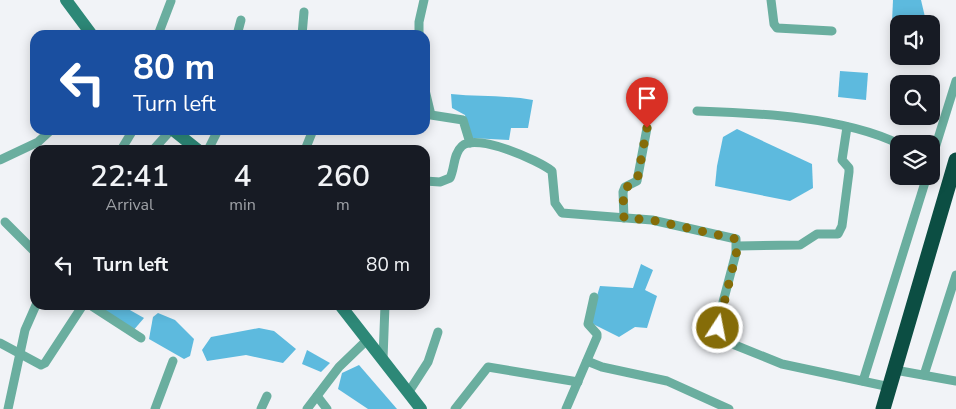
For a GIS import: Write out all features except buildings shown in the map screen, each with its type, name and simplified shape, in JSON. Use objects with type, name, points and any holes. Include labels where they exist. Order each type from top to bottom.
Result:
[{"type":"highway","points":[[888,409],[897,370],[956,160]]},
{"type":"highway","points":[[883,409],[956,184]]},
{"type":"main road","points":[[66,0],[88,30]]},
{"type":"main road","points":[[178,135],[192,145]]},
{"type":"main road","points":[[344,310],[421,409]]},
{"type":"street","points":[[419,30],[424,0]]},
{"type":"street","points":[[771,0],[774,24],[777,28],[832,31]]},
{"type":"street","points":[[160,30],[171,1]]},
{"type":"street","points":[[302,30],[304,12]]},
{"type":"street","points":[[238,30],[240,20]]},
{"type":"street","points":[[939,135],[956,82]]},
{"type":"street","points":[[430,111],[431,115],[463,120],[470,142]]},
{"type":"street","points":[[697,111],[758,113],[874,132],[890,139]]},
{"type":"street","points":[[738,246],[800,244],[817,234],[838,234],[842,226],[849,172],[849,168],[842,160],[847,127]]},
{"type":"street","points":[[624,218],[623,192],[625,188],[637,181],[647,128]]},
{"type":"street","points":[[32,145],[46,135]]},
{"type":"street","points":[[158,145],[167,135]]},
{"type":"street","points":[[430,181],[440,182],[450,178],[458,151],[470,142],[477,142],[527,156],[552,171],[555,203],[562,213],[652,220],[736,239],[738,246],[718,321],[718,328],[725,341],[782,364],[890,386]]},
{"type":"street","points":[[0,160],[30,146]]},
{"type":"street","points":[[863,381],[924,185]]},
{"type":"street","points":[[5,222],[30,247]]},
{"type":"street","points":[[924,375],[956,275]]},
{"type":"street","points":[[566,409],[598,334],[588,324],[594,297]]},
{"type":"street","points":[[19,409],[8,407],[25,330],[34,310]]},
{"type":"street","points":[[0,343],[41,364],[45,363],[80,310]]},
{"type":"street","points":[[98,310],[140,338]]},
{"type":"street","points":[[383,359],[385,310]]},
{"type":"street","points":[[408,393],[428,362],[438,332]]},
{"type":"street","points":[[307,409],[339,367],[368,339]]},
{"type":"street","points":[[156,409],[173,361]]},
{"type":"street","points":[[587,361],[602,367],[667,381],[729,409]]},
{"type":"street","points":[[454,409],[488,367],[578,382]]},
{"type":"street","points":[[897,370],[956,381]]},
{"type":"street","points":[[261,409],[267,396]]},
{"type":"street","points":[[317,396],[327,409]]},
{"type":"water","points":[[893,0],[921,0],[925,15],[892,15]]},
{"type":"water","points":[[840,71],[868,73],[866,100],[838,97]]},
{"type":"water","points":[[451,94],[513,97],[533,100],[528,128],[511,128],[509,140],[470,138],[465,115],[452,108]]},
{"type":"water","points":[[737,129],[812,164],[813,188],[790,201],[715,186],[723,137]]},
{"type":"water","points":[[641,264],[653,270],[645,290],[657,296],[647,328],[635,327],[619,337],[589,322],[600,286],[633,288]]},
{"type":"water","points":[[103,310],[130,310],[144,318],[132,332],[102,313]]},
{"type":"water","points":[[158,313],[175,320],[194,339],[190,356],[184,359],[149,339],[153,317]]},
{"type":"water","points":[[259,328],[274,331],[296,349],[283,363],[246,355],[207,361],[202,350],[211,337]]},
{"type":"water","points":[[307,350],[330,363],[321,372],[302,364]]},
{"type":"water","points":[[359,365],[397,409],[368,409],[338,389],[342,373]]},
{"type":"route","points":[[647,128],[637,181],[625,188],[623,192],[624,218],[652,220],[736,239],[738,246],[718,321],[718,328]]}]
